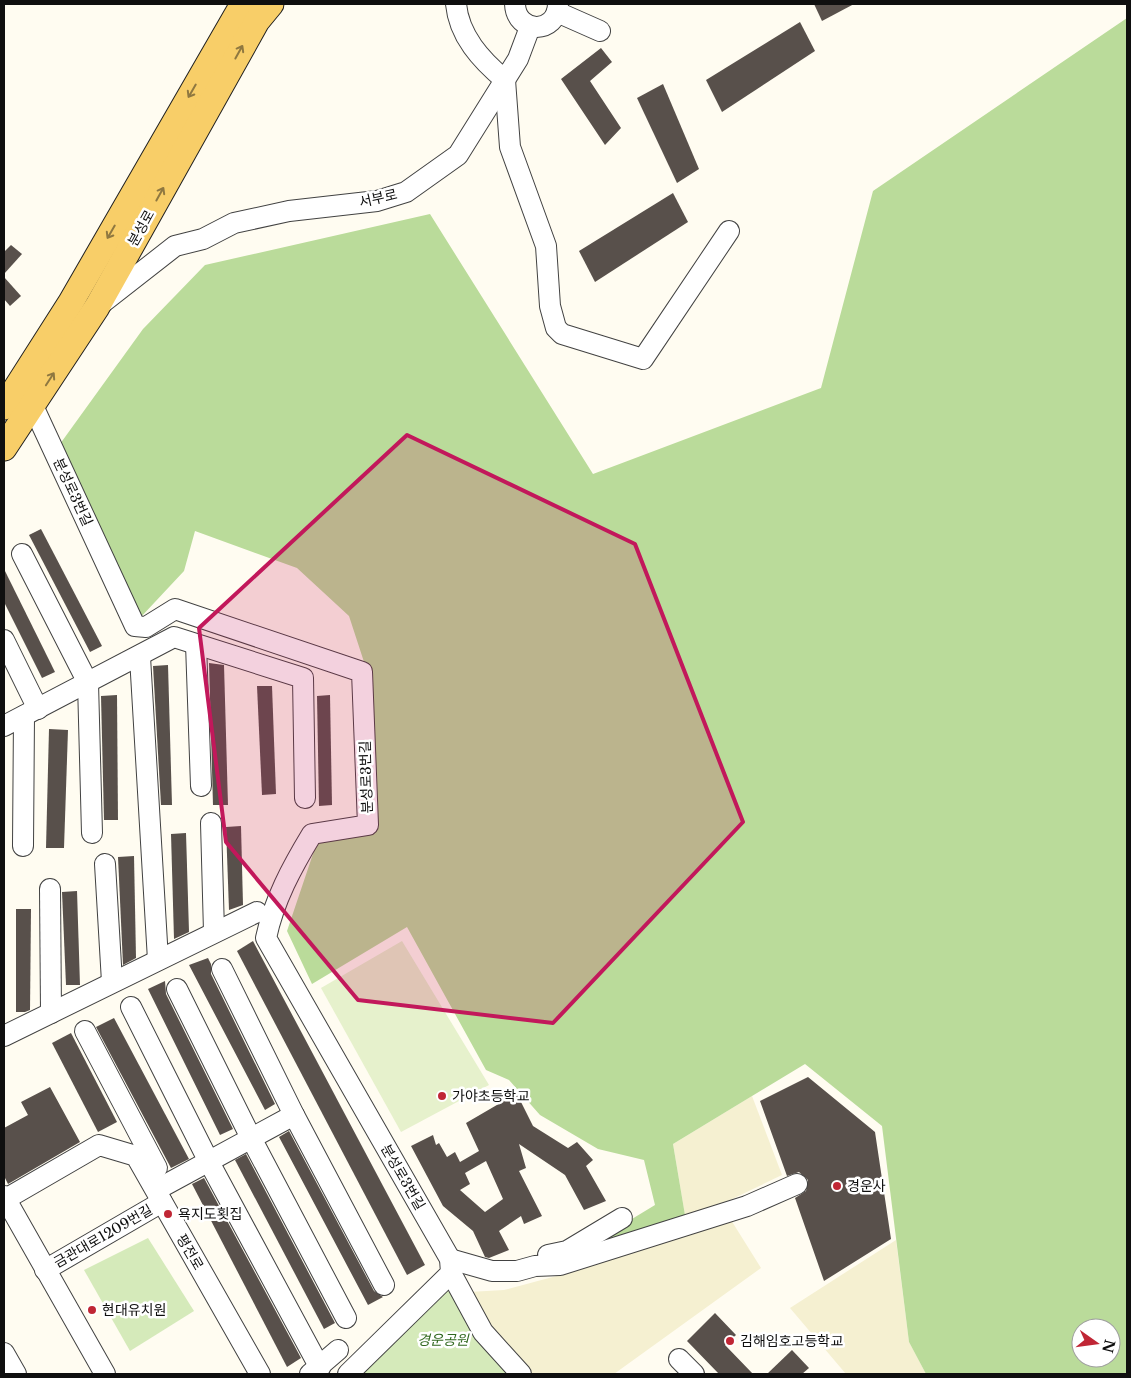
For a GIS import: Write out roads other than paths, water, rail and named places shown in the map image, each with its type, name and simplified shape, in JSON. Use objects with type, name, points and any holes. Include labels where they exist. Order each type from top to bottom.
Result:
[{"type":"main road","name":"분성로","points":[[4,407],[71,302],[243,4]]},
{"type":"main road","name":"분성로","points":[[4,448],[97,307],[257,21],[271,4]]},
{"type":"street","points":[[456,4],[458,22],[470,42],[478,54],[505,80],[510,147],[546,246],[550,306],[556,328],[562,334],[643,359],[730,231]]},
{"type":"street","points":[[515,4],[519,18],[530,27],[544,26],[551,23],[558,8],[600,31]]},
{"type":"street","name":"서부로","points":[[97,307],[175,246],[203,239],[234,223],[289,211],[377,201],[406,192],[458,154],[518,58],[530,27]]},
{"type":"street","name":"분성로3번길","points":[[32,406],[135,626],[146,627],[175,609],[362,672],[368,825],[312,834],[288,874],[270,917],[266,938],[450,1266],[483,1332],[521,1374]]},
{"type":"street","points":[[22,554],[88,684],[92,833]]},
{"type":"street","points":[[4,726],[140,657],[174,637],[304,678],[305,798]]},
{"type":"street","points":[[4,640],[31,712],[24,846]]},
{"type":"street","points":[[196,644],[201,786]]},
{"type":"street","points":[[140,657],[158,960]]},
{"type":"street","points":[[211,823],[214,932]]},
{"type":"street","points":[[105,864],[112,982]]},
{"type":"street","points":[[50,889],[51,1013]]},
{"type":"street","points":[[4,1036],[257,912]]},
{"type":"street","points":[[222,969],[294,1115],[384,1285]]},
{"type":"street","points":[[177,989],[251,1138],[346,1318]]},
{"type":"street","points":[[131,1007],[315,1371],[338,1350]]},
{"type":"street","points":[[85,1031],[161,1192]]},
{"type":"street","name":"금관대로1209번길","points":[[105,1374],[45,1270],[209,1162],[294,1115]]},
{"type":"street","name":"평전로","points":[[4,1198],[99,1145],[136,1156],[161,1192],[260,1374]]},
{"type":"street","points":[[348,1374],[450,1266],[492,1271],[517,1271],[535,1266],[560,1265],[658,1236],[747,1206],[797,1184]]},
{"type":"street","points":[[4,1198],[45,1270]]},
{"type":"street","points":[[517,1271],[528,1258],[567,1251],[622,1218]]},
{"type":"street","points":[[4,1353],[16,1374]]},
{"type":"street","points":[[679,1359],[694,1374]]},
{"type":"place","name":"가야초등학교","points":[[442,1096]]},
{"type":"place","name":"경운사","points":[[837,1186]]},
{"type":"place","name":"욕지도횟집","points":[[168,1214]]},
{"type":"place","name":"현대유치원","points":[[92,1310]]},
{"type":"place","name":"김해임호고등학교","points":[[730,1341]]},
{"type":"park label","name":"경운공원","points":[[443,1340]]}]
